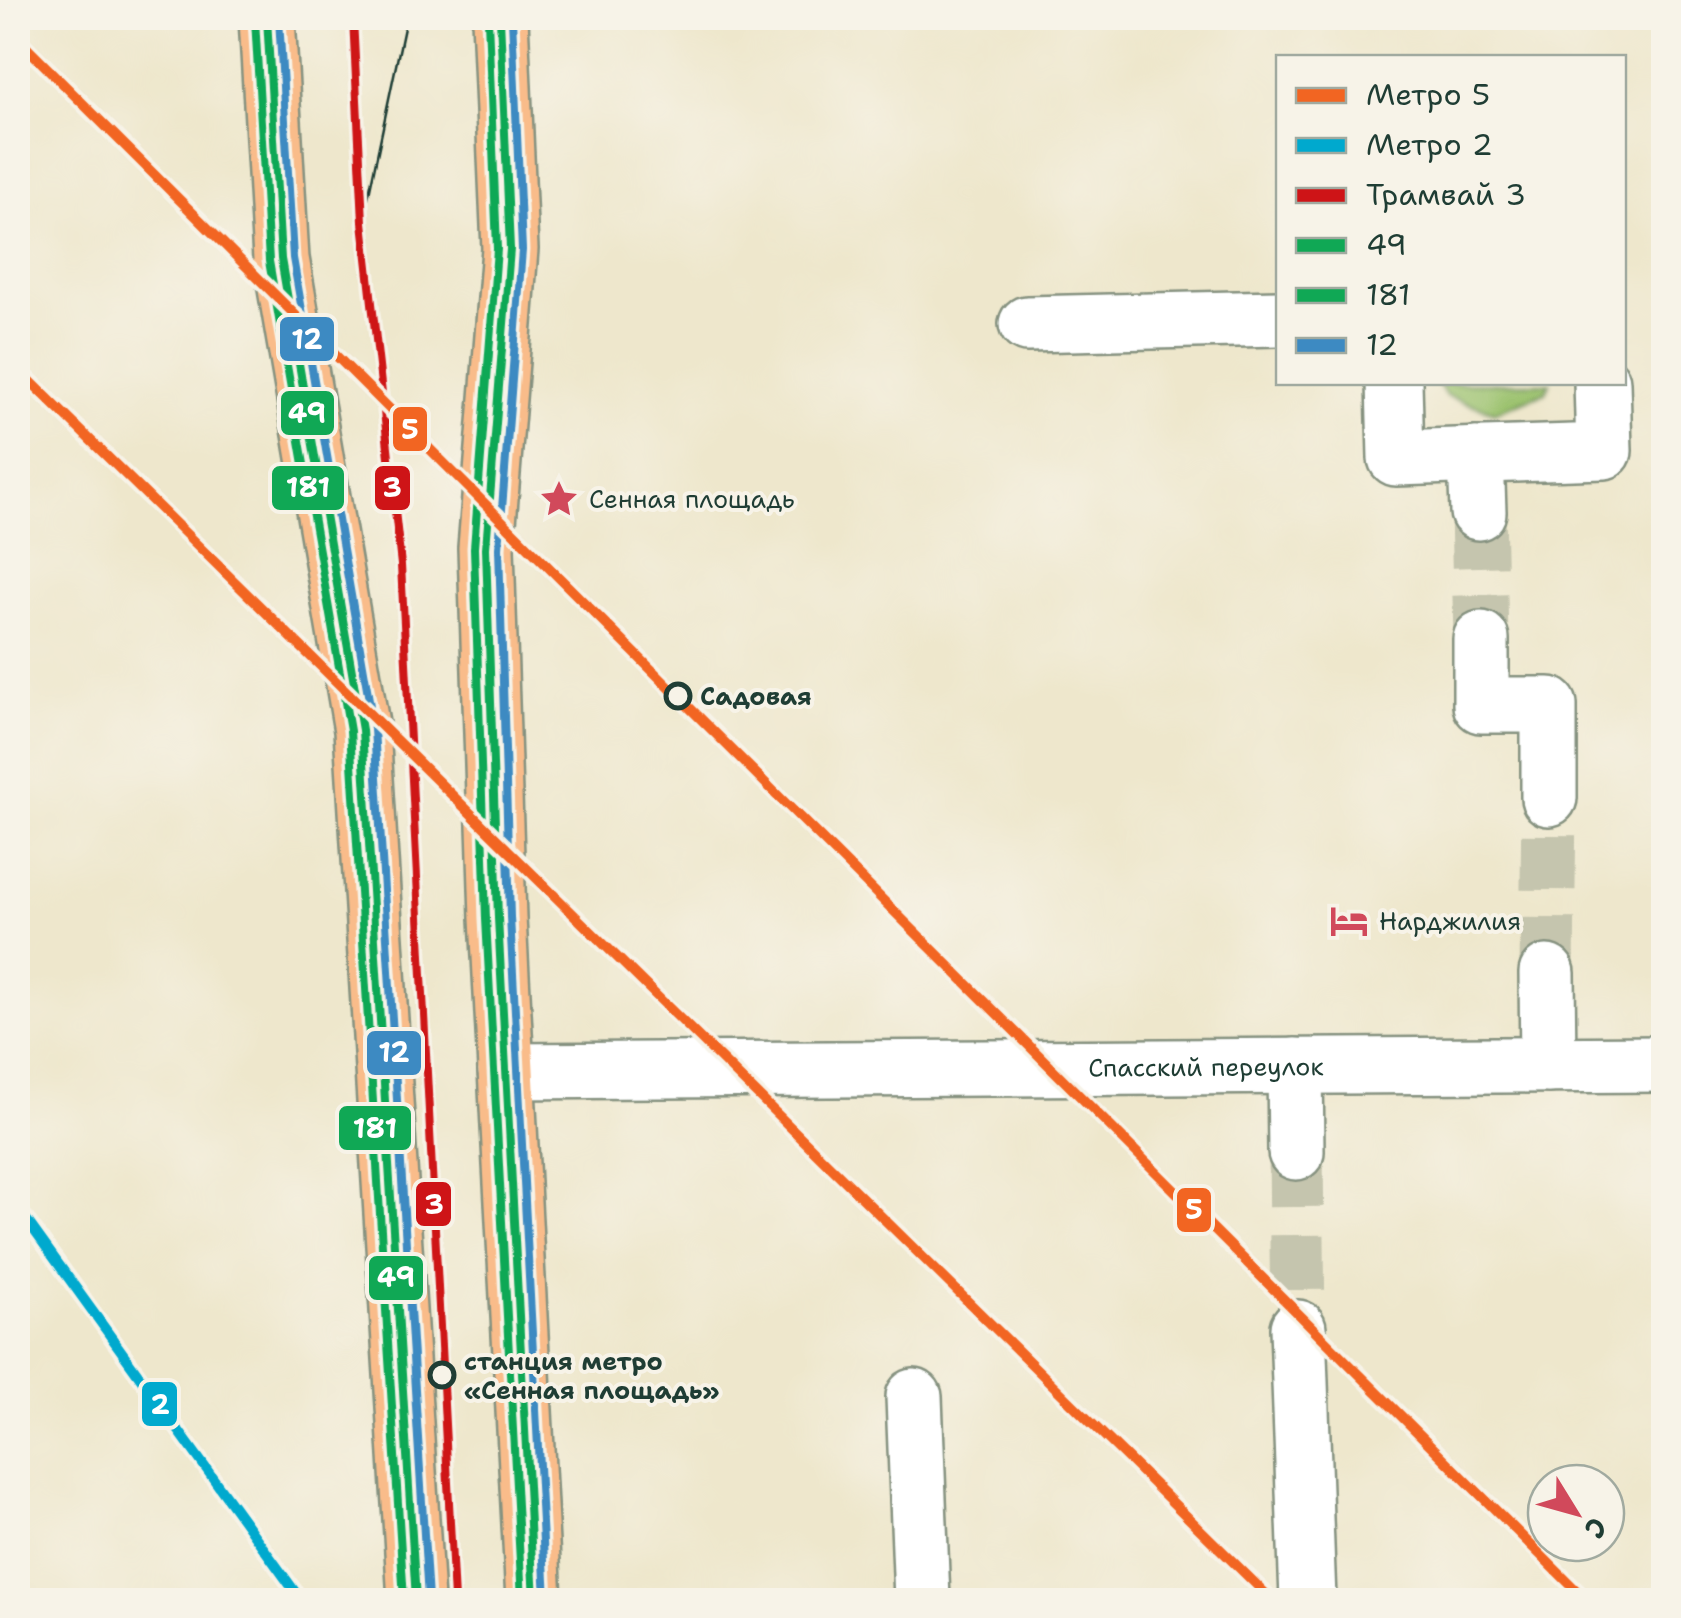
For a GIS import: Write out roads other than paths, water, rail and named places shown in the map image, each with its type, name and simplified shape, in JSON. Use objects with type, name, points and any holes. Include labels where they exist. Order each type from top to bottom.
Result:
[{"type":"main road","points":[[266,18],[280,260],[362,730],[416,1600]]},
{"type":"main road","points":[[500,18],[510,249],[486,548],[506,1071],[534,1600]]},
{"type":"street","points":[[1027,324],[1276,318]]},
{"type":"street","points":[[1394,385],[1396,458],[1604,451],[1602,385]]},
{"type":"street","points":[[1476,456],[1478,512]]},
{"type":"street","points":[[1481,640],[1481,705],[1549,705],[1549,798]]},
{"type":"street","points":[[1547,972],[1548,1064]]},
{"type":"street","name":"Спасский переулок","points":[[506,1071],[1664,1064]]},
{"type":"street","points":[[1295,1066],[1296,1152]]},
{"type":"street","points":[[1298,1328],[1308,1600]]},
{"type":"street","points":[[914,1397],[922,1600]]},
{"type":"tunnel","points":[[1478,512],[1481,639]]},
{"type":"tunnel","points":[[1547,973],[1549,798]]},
{"type":"tunnel","points":[[1296,1152],[1298,1328]]},
{"type":"tram line","name":"3","points":[[353,18],[363,222],[401,565],[454,1600]]},
{"type":"tram line","points":[[363,222],[406,18]]},
{"type":"metro line","name":"5","points":[[18,39],[1586,1600]]},
{"type":"metro line","name":"5","points":[[18,369],[1272,1600]]},
{"type":"metro line","name":"2","points":[[18,1208],[301,1600]]},
{"type":"place","name":"Сенная площадь","points":[[559,499]]},
{"type":"place","name":"Садовая","points":[[678,696]]},
{"type":"place","name":"Нарджилия","points":[[1349,921]]},
{"type":"place","name":"станция метро «Сенная площадь»","points":[[442,1375]]}]
